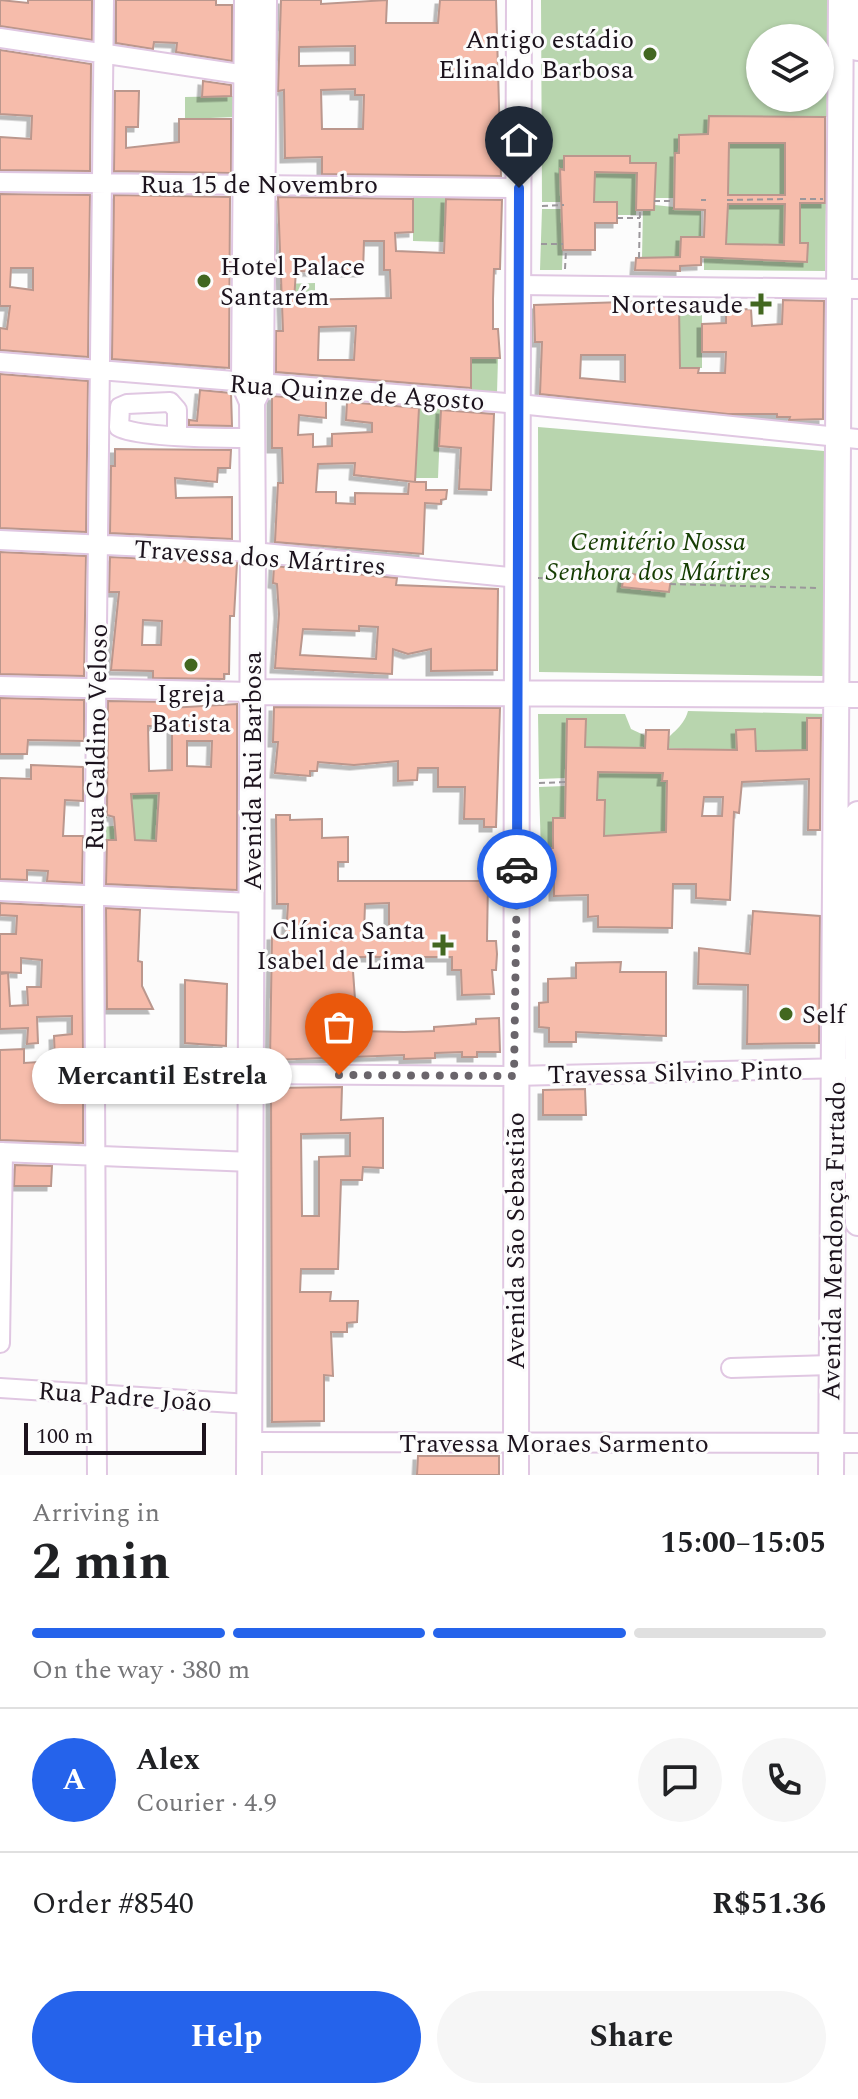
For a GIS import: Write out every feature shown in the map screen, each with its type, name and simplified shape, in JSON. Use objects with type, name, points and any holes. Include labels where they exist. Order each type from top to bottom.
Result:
[{"type":"main road","name":"Avenida Rui Barbosa","points":[[247,0],[246,75],[255,184]]},
{"type":"main road","name":"Avenida Rui Barbosa","points":[[249,1475],[252,390],[255,184],[264,0]]},
{"type":"main road","name":"Avenida São Sebastião","points":[[516,1475],[514,1076],[519,693],[528,578],[519,404],[519,0]]},
{"type":"main road","name":"Avenida Mendonça Furtado","points":[[841,0],[849,288],[850,1068],[858,1223]]},
{"type":"main road","points":[[858,0],[858,48]]},
{"type":"main road","points":[[251,692],[848,695]]},
{"type":"main road","name":"Avenida Mendonça Furtado","points":[[831,1475],[831,1365],[850,1068],[858,814]]},
{"type":"street","name":"Rua Galdino Veloso","points":[[97,1475],[94,895],[104,0]]},
{"type":"street","points":[[0,38],[246,75]]},
{"type":"street","name":"Rua 15 de Novembro","points":[[0,182],[519,188]]},
{"type":"street","points":[[519,285],[849,288]]},
{"type":"street","name":"Rua Quinze de Agosto","points":[[0,362],[252,390],[519,404],[848,439]]},
{"type":"street","points":[[177,435],[252,438]]},
{"type":"street","name":"Travessa dos Mártires","points":[[0,540],[253,552],[528,578]]},
{"type":"street","points":[[0,686],[251,692]]},
{"type":"street","points":[[0,891],[251,903]]},
{"type":"street","name":"Travessa Silvino Pinto","points":[[252,1074],[514,1076],[850,1068]]},
{"type":"street","points":[[0,1343],[2,1152],[94,1153],[252,1162]]},
{"type":"street","points":[[731,1368],[831,1365]]},
{"type":"street","name":"Rua Padre João","points":[[0,1388],[249,1404]]},
{"type":"street","name":"Travessa Moraes Sarmento","points":[[249,1442],[858,1443]]},
{"type":"path","points":[[727,200],[785,199]]},
{"type":"path","points":[[800,199],[826,199]]},
{"type":"path","points":[[654,201],[674,201]]},
{"type":"path","points":[[542,206],[564,205]]},
{"type":"path","points":[[639,258],[640,210]]},
{"type":"path","points":[[617,218],[640,218]]},
{"type":"path","points":[[541,244],[563,244]]},
{"type":"path","points":[[565,270],[566,250]]},
{"type":"path","points":[[528,578],[623,580]]},
{"type":"path","points":[[670,584],[823,588]]},
{"type":"path","points":[[539,783],[566,782]]},
{"type":"green space","points":[[541,0],[832,0],[831,24],[746,24],[746,112],[828,112],[828,117],[709,116],[707,153],[699,134],[679,135],[674,198],[655,198],[655,163],[630,163],[630,156],[564,156],[564,170],[560,170],[564,202],[542,202]]},
{"type":"green space","points":[[235,96],[235,117],[185,119],[185,97]]},
{"type":"green space","points":[[729,143],[785,143],[785,195],[728,195]]},
{"type":"green space","points":[[591,172],[637,173],[636,215],[617,215],[617,202],[594,202]]},
{"type":"green space","points":[[413,192],[446,193],[444,242],[413,241]]},
{"type":"green space","points":[[800,203],[826,203],[825,271],[704,270],[704,257],[807,261],[808,244],[800,243]]},
{"type":"green space","points":[[728,204],[785,204],[784,245],[726,244]]},
{"type":"green space","points":[[655,205],[701,210],[701,237],[681,237],[680,257],[642,258],[643,210],[654,210]]},
{"type":"green space","points":[[542,209],[564,209],[562,270],[540,270]]},
{"type":"green space","points":[[315,283],[315,300],[280,301],[280,284]]},
{"type":"green space","points":[[702,304],[702,368],[680,368],[679,305]]},
{"type":"green space","points":[[471,358],[498,358],[497,393],[471,393]]},
{"type":"green space","points":[[419,403],[441,405],[438,478],[415,478]]},
{"type":"green space","name":"Cemitério Nossa Senhora dos Mártires","points":[[538,427],[824,451],[823,676],[539,672]]},
{"type":"green space","points":[[688,711],[826,714],[827,718],[808,718],[807,750],[756,751],[755,729],[736,730],[747,750],[660,748],[683,722]]},
{"type":"green space","points":[[538,714],[625,714],[631,729],[646,736],[654,748],[585,747],[586,719],[567,719],[565,778],[539,779]]},
{"type":"green space","points":[[592,772],[663,773],[662,781],[667,781],[666,832],[602,836],[605,801],[597,800]]},
{"type":"green space","points":[[565,786],[565,805],[589,818],[553,818],[589,843],[541,853],[539,787]]},
{"type":"green space","points":[[158,793],[156,842],[103,840],[103,827],[133,824],[131,800],[106,802],[107,818],[102,818],[103,795]]},
{"type":"building","points":[[0,0],[28,3],[28,0],[92,0],[92,40],[0,26]]},
{"type":"building","points":[[116,0],[216,0],[216,5],[232,5],[232,61],[176,52],[177,43],[154,42],[153,49],[116,43]]},
{"type":"building","points":[[281,0],[321,0],[321,4],[387,0],[386,23],[438,23],[440,0],[496,0],[501,176],[322,174],[322,157],[285,158],[284,90],[278,91]],"holes":[[[355,46],[355,65],[299,66],[299,47]],[[355,89],[355,95],[364,95],[363,129],[322,129],[321,90]]]},
{"type":"building","points":[[0,50],[91,64],[90,171],[0,170],[0,137],[31,139],[32,116],[0,114]]},
{"type":"building","points":[[203,81],[231,85],[231,96],[202,97]]},
{"type":"building","points":[[115,91],[139,91],[138,127],[126,127],[126,148],[179,142],[179,119],[231,119],[231,173],[114,171]]},
{"type":"building","points":[[709,116],[825,117],[825,203],[800,203],[800,243],[808,243],[807,262],[701,257],[701,265],[680,266],[680,271],[635,270],[636,258],[680,257],[681,237],[704,237],[705,210],[674,209],[675,153],[679,153],[679,135],[708,134]],"holes":[[[729,143],[785,143],[785,195],[728,195]],[[728,204],[785,204],[784,245],[726,244]]]},
{"type":"building","points":[[564,156],[630,156],[630,163],[656,163],[654,210],[636,210],[637,173],[595,172],[594,202],[617,202],[617,223],[595,223],[595,250],[563,250],[560,169],[564,170]]},
{"type":"building","points":[[0,194],[90,195],[88,357],[0,350],[0,328],[7,329],[10,306],[0,306]],"holes":[[[11,268],[33,268],[33,290],[10,287]]]},
{"type":"building","points":[[114,195],[230,197],[229,368],[112,359]]},
{"type":"building","points":[[278,197],[413,199],[413,232],[395,233],[396,251],[444,253],[446,199],[502,200],[500,269],[494,269],[493,299],[493,329],[498,329],[500,358],[471,358],[471,388],[276,372],[276,331],[283,331]],"holes":[[[364,241],[384,241],[384,270],[390,270],[391,298],[294,300],[296,271],[363,272]],[[356,326],[354,360],[318,360],[319,327]]]},
{"type":"building","points":[[783,300],[824,301],[823,419],[789,420],[790,417],[777,417],[777,414],[728,414],[540,394],[542,342],[535,342],[534,305],[653,301],[653,306],[679,305],[680,368],[699,368],[698,373],[725,373],[726,352],[702,352],[702,324],[726,323],[726,310],[751,309],[752,326],[782,324]],"holes":[[[581,355],[625,355],[625,382],[580,378]]]},
{"type":"building","points":[[0,374],[88,381],[86,532],[0,528]]},
{"type":"building","points":[[200,390],[231,393],[232,426],[189,425],[189,420],[197,421]]},
{"type":"building","points":[[272,396],[326,400],[326,418],[299,415],[298,435],[313,434],[313,447],[332,446],[332,434],[372,432],[372,423],[346,420],[347,402],[419,408],[415,482],[426,482],[426,490],[447,490],[446,499],[441,500],[441,504],[425,503],[423,554],[275,542],[278,483],[283,483],[282,448],[272,448]],"holes":[[[355,463],[354,475],[415,482],[409,482],[408,494],[355,493],[355,504],[336,503],[336,492],[316,492],[318,464]]]},
{"type":"building","points":[[441,410],[494,414],[491,490],[459,489],[461,448],[439,446]]},
{"type":"building","points":[[115,449],[231,450],[230,468],[218,468],[217,482],[175,478],[176,498],[232,497],[232,539],[110,533],[111,466],[115,466]]},
{"type":"building","points":[[0,552],[86,556],[84,676],[0,674]]},
{"type":"building","points":[[110,557],[237,563],[234,616],[230,616],[229,674],[224,674],[224,679],[153,678],[153,671],[111,670],[119,592],[109,592]],"holes":[[[143,620],[162,621],[161,645],[142,645]]]},
{"type":"building","points":[[274,566],[397,578],[396,585],[498,589],[497,670],[431,671],[431,649],[408,654],[393,649],[392,674],[275,668],[279,614],[277,584],[273,583]],"holes":[[[359,626],[378,627],[376,659],[300,655],[303,629],[359,631]]]},
{"type":"building","points":[[624,573],[671,579],[669,592],[622,587]]},
{"type":"building","points":[[0,698],[84,700],[84,741],[28,740],[27,754],[0,754]]},
{"type":"building","points":[[108,701],[170,702],[170,708],[237,704],[237,890],[106,884],[107,840],[116,840],[114,817],[107,815]],"holes":[[[148,726],[172,726],[172,770],[149,771]],[[187,741],[212,741],[211,767],[187,766]],[[159,793],[156,841],[135,840],[131,794]]]},
{"type":"building","points":[[274,707],[500,708],[496,827],[484,827],[484,819],[464,819],[465,787],[438,787],[438,768],[418,768],[417,780],[398,781],[398,761],[354,765],[318,762],[317,771],[310,771],[310,776],[275,773],[278,742],[273,742]]},
{"type":"building","points":[[807,718],[821,718],[820,830],[808,830],[809,779],[742,782],[739,813],[734,812],[730,900],[696,898],[696,884],[673,884],[672,928],[598,927],[598,916],[588,917],[588,895],[554,896],[554,875],[533,870],[533,849],[553,848],[553,818],[565,818],[567,719],[586,719],[585,747],[645,748],[646,730],[669,730],[668,749],[737,750],[736,730],[755,729],[756,751],[807,750]],"holes":[[[598,772],[663,773],[662,781],[667,781],[666,832],[604,836],[605,800],[597,800]],[[704,797],[723,797],[722,816],[702,816]]]},
{"type":"building","points":[[31,765],[83,767],[83,801],[65,800],[63,836],[83,836],[82,883],[47,881],[48,871],[27,870],[27,880],[0,879],[0,778],[31,779]]},
{"type":"building","points":[[276,815],[290,815],[290,820],[322,819],[322,838],[348,837],[348,862],[338,862],[338,881],[488,881],[487,941],[496,941],[497,954],[496,970],[492,970],[494,994],[462,995],[461,970],[452,970],[452,957],[352,957],[355,999],[347,999],[348,1019],[356,1019],[356,1031],[404,1032],[434,1031],[434,1027],[476,1024],[476,1019],[499,1018],[500,1052],[477,1052],[477,1057],[462,1057],[462,1052],[435,1053],[435,1058],[404,1059],[404,1055],[270,1060],[272,936],[286,935],[288,904],[277,904]],"holes":[[[389,903],[389,933],[364,934],[365,904]]]},
{"type":"building","points":[[0,903],[82,907],[83,1052],[75,1053],[75,1061],[55,1061],[54,1036],[72,1034],[72,1016],[37,1017],[38,1043],[27,1044],[28,1028],[0,1029],[0,974],[8,973],[10,1006],[28,1005],[27,987],[41,987],[42,960],[21,958],[21,973],[0,972],[0,934],[16,934],[17,916],[0,915]]},
{"type":"building","points":[[106,908],[140,910],[138,961],[142,962],[142,986],[153,1009],[107,1009]]},
{"type":"building","name":"Self","points":[[753,911],[820,916],[819,1043],[747,1044],[748,985],[698,984],[699,948],[750,954]]},
{"type":"building","points":[[621,962],[620,972],[666,972],[666,1036],[576,1032],[576,1042],[549,1042],[549,1028],[539,1027],[539,1003],[548,1002],[548,979],[576,978],[576,963]]},
{"type":"building","points":[[185,980],[227,984],[226,1046],[185,1043]]},
{"type":"building","points":[[24,1049],[24,1063],[55,1061],[55,1087],[83,1086],[83,1143],[0,1140],[0,1050]]},
{"type":"building","points":[[342,1087],[341,1120],[383,1118],[383,1168],[363,1167],[362,1180],[341,1180],[338,1269],[301,1269],[300,1292],[331,1292],[330,1301],[358,1301],[357,1322],[347,1323],[347,1332],[331,1332],[333,1376],[324,1375],[324,1421],[272,1422],[271,1088]],"holes":[[[350,1133],[350,1156],[319,1157],[319,1216],[302,1216],[301,1134]]]},
{"type":"building","points":[[585,1089],[586,1115],[543,1115],[543,1090]]},
{"type":"building","points":[[15,1165],[52,1166],[51,1186],[14,1186]]},
{"type":"building","points":[[418,1456],[499,1456],[499,1475],[417,1475]]},
{"type":"way so far","points":[[339,1075],[514,1076],[517,869]]},
{"type":"place","name":"Antigo estádio Elinaldo Barbosa","points":[[650,54]]},
{"type":"place","name":"Hotel Palace Santarém","points":[[204,281]]},
{"type":"place","name":"Nortesaude","points":[[761,304]]},
{"type":"place","name":"Igreja Batista","points":[[191,665]]},
{"type":"place","name":"Clínica Santa Isabel de Lima","points":[[443,945]]},
{"type":"place","name":"Self","points":[[786,1014]]},
{"type":"place","name":"Mercantil Estrela","points":[[339,1075]]},
{"type":"route","points":[[517,869],[519,188]]}]
